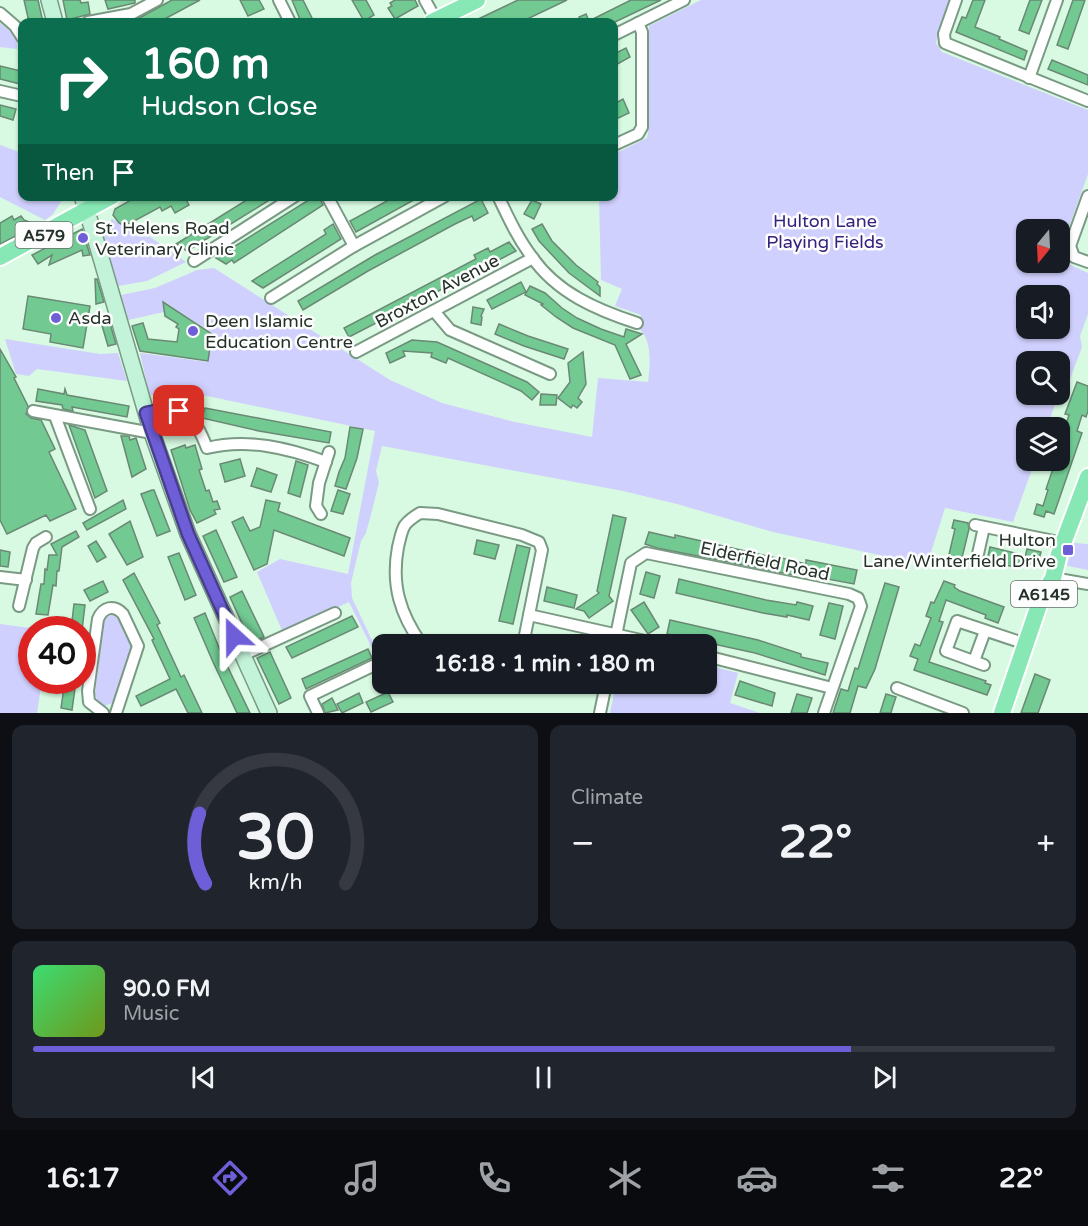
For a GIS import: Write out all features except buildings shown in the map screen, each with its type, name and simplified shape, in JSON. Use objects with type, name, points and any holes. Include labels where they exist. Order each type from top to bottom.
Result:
[{"type":"main road","points":[[440,18],[477,0]]},
{"type":"main road","name":"A579","points":[[0,257],[84,203]]},
{"type":"main road","name":"A6145","points":[[1002,713],[1041,599],[1053,578],[1088,477]]},
{"type":"street","points":[[49,0],[53,18]]},
{"type":"street","points":[[132,18],[157,0]]},
{"type":"street","points":[[279,0],[288,18]]},
{"type":"street","points":[[425,0],[433,18]]},
{"type":"street","points":[[618,33],[684,0]]},
{"type":"street","points":[[956,0],[944,39],[949,45],[1088,101]]},
{"type":"street","points":[[1029,78],[1057,0]]},
{"type":"street","points":[[0,13],[18,31]]},
{"type":"street","points":[[618,143],[641,131],[642,32],[638,23]]},
{"type":"street","points":[[0,91],[18,95]]},
{"type":"street","points":[[1088,196],[1070,246],[1072,254],[1088,262]]},
{"type":"street","points":[[194,261],[285,201]]},
{"type":"street","points":[[330,201],[354,246]]},
{"type":"street","points":[[271,298],[354,246],[436,201]]},
{"type":"street","points":[[501,201],[533,258],[548,275],[583,302],[598,310],[637,323]]},
{"type":"street","points":[[84,203],[152,433],[188,534],[269,713]]},
{"type":"street","name":"Broxton Avenue","points":[[357,352],[533,258]]},
{"type":"street","points":[[434,311],[450,330],[550,374]]},
{"type":"street","points":[[146,413],[165,409],[179,411],[186,415],[196,425],[207,448],[226,443],[246,443],[258,451],[327,457],[319,483],[315,510]]},
{"type":"street","points":[[33,411],[152,433]]},
{"type":"street","points":[[55,416],[90,509]]},
{"type":"street","points":[[416,634],[396,590],[394,574],[404,525],[420,513],[448,517],[522,535],[539,542],[542,550],[526,634]]},
{"type":"street","points":[[978,554],[979,526],[1064,543]]},
{"type":"street","points":[[19,606],[34,545],[46,537]]},
{"type":"street","name":"Elderfield Road","points":[[616,633],[632,563],[646,553],[849,594],[858,598],[861,606],[824,713]]},
{"type":"street","points":[[0,577],[26,580]]},
{"type":"street","points":[[1053,578],[1088,584]]},
{"type":"street","points":[[103,713],[89,702],[88,691],[98,619],[103,610],[111,607],[120,610],[123,614],[138,646],[116,713]]},
{"type":"street","points":[[243,655],[335,613]]},
{"type":"street","points":[[530,615],[620,634]]},
{"type":"street","points":[[985,631],[979,663],[946,651],[957,621],[1026,644]]},
{"type":"street","points":[[717,659],[832,688]]},
{"type":"street","points":[[318,713],[310,696],[372,673]]},
{"type":"street","points":[[897,688],[963,713]]},
{"type":"street","points":[[600,713],[604,694]]},
{"type":"green space","name":"Hulton Lane Playing Fields","points":[[701,0],[950,0],[936,43],[942,52],[1088,110],[1088,174],[1070,224],[1070,219],[1016,219],[1016,273],[1070,273],[1070,265],[1088,273],[1088,314],[1080,336],[1082,347],[1070,379],[1070,351],[1016,351],[1016,405],[1055,405],[1051,417],[1016,417],[1016,471],[1031,471],[1013,522],[945,508],[926,568],[921,564],[773,532],[623,491],[382,446],[376,471],[379,482],[351,583],[352,598],[372,640],[372,648],[349,602],[283,633],[257,572],[280,559],[348,574],[375,431],[202,395],[200,411],[149,394],[140,353],[208,362],[212,333],[163,301],[164,312],[128,320],[121,295],[155,288],[197,270],[214,268],[390,380],[442,403],[515,422],[592,437],[598,378],[648,382],[650,360],[648,345],[646,338],[637,328],[641,315],[615,306],[622,289],[601,280],[599,201],[618,201],[618,152],[647,138],[649,26]]},
{"type":"green space","points":[[0,23],[15,37],[17,49],[0,47]]},
{"type":"green space","points":[[0,145],[18,152],[18,201],[61,201],[53,214],[45,220],[0,197]]},
{"type":"green space","points":[[112,219],[146,237],[149,236],[186,262],[147,281],[118,286],[101,234]]},
{"type":"green space","points":[[5,339],[100,354],[118,353],[127,381],[37,369],[29,376],[16,374]]},
{"type":"green space","points":[[1074,543],[1088,544],[1088,570],[1068,566]]},
{"type":"green space","points":[[109,613],[120,618],[133,647],[114,702],[103,707],[99,704],[95,694],[103,627],[101,619]]},
{"type":"green space","points":[[0,624],[18,626],[18,694],[40,694],[37,713],[0,713]]},
{"type":"green space","points":[[717,668],[738,673],[730,703],[760,713],[610,713],[614,694],[717,694]]},
{"type":"place","name":"St. Helens Road Veterinary Clinic","points":[[83,238]]},
{"type":"place","name":"Asda","points":[[56,318]]},
{"type":"place","name":"Deen Islamic Education Centre","points":[[193,331]]},
{"type":"place","name":"Hulton Lane/Winterfield Drive","points":[[1068,550]]},
{"type":"route","points":[[179,411],[165,409],[146,413],[188,534],[234,636]]}]
